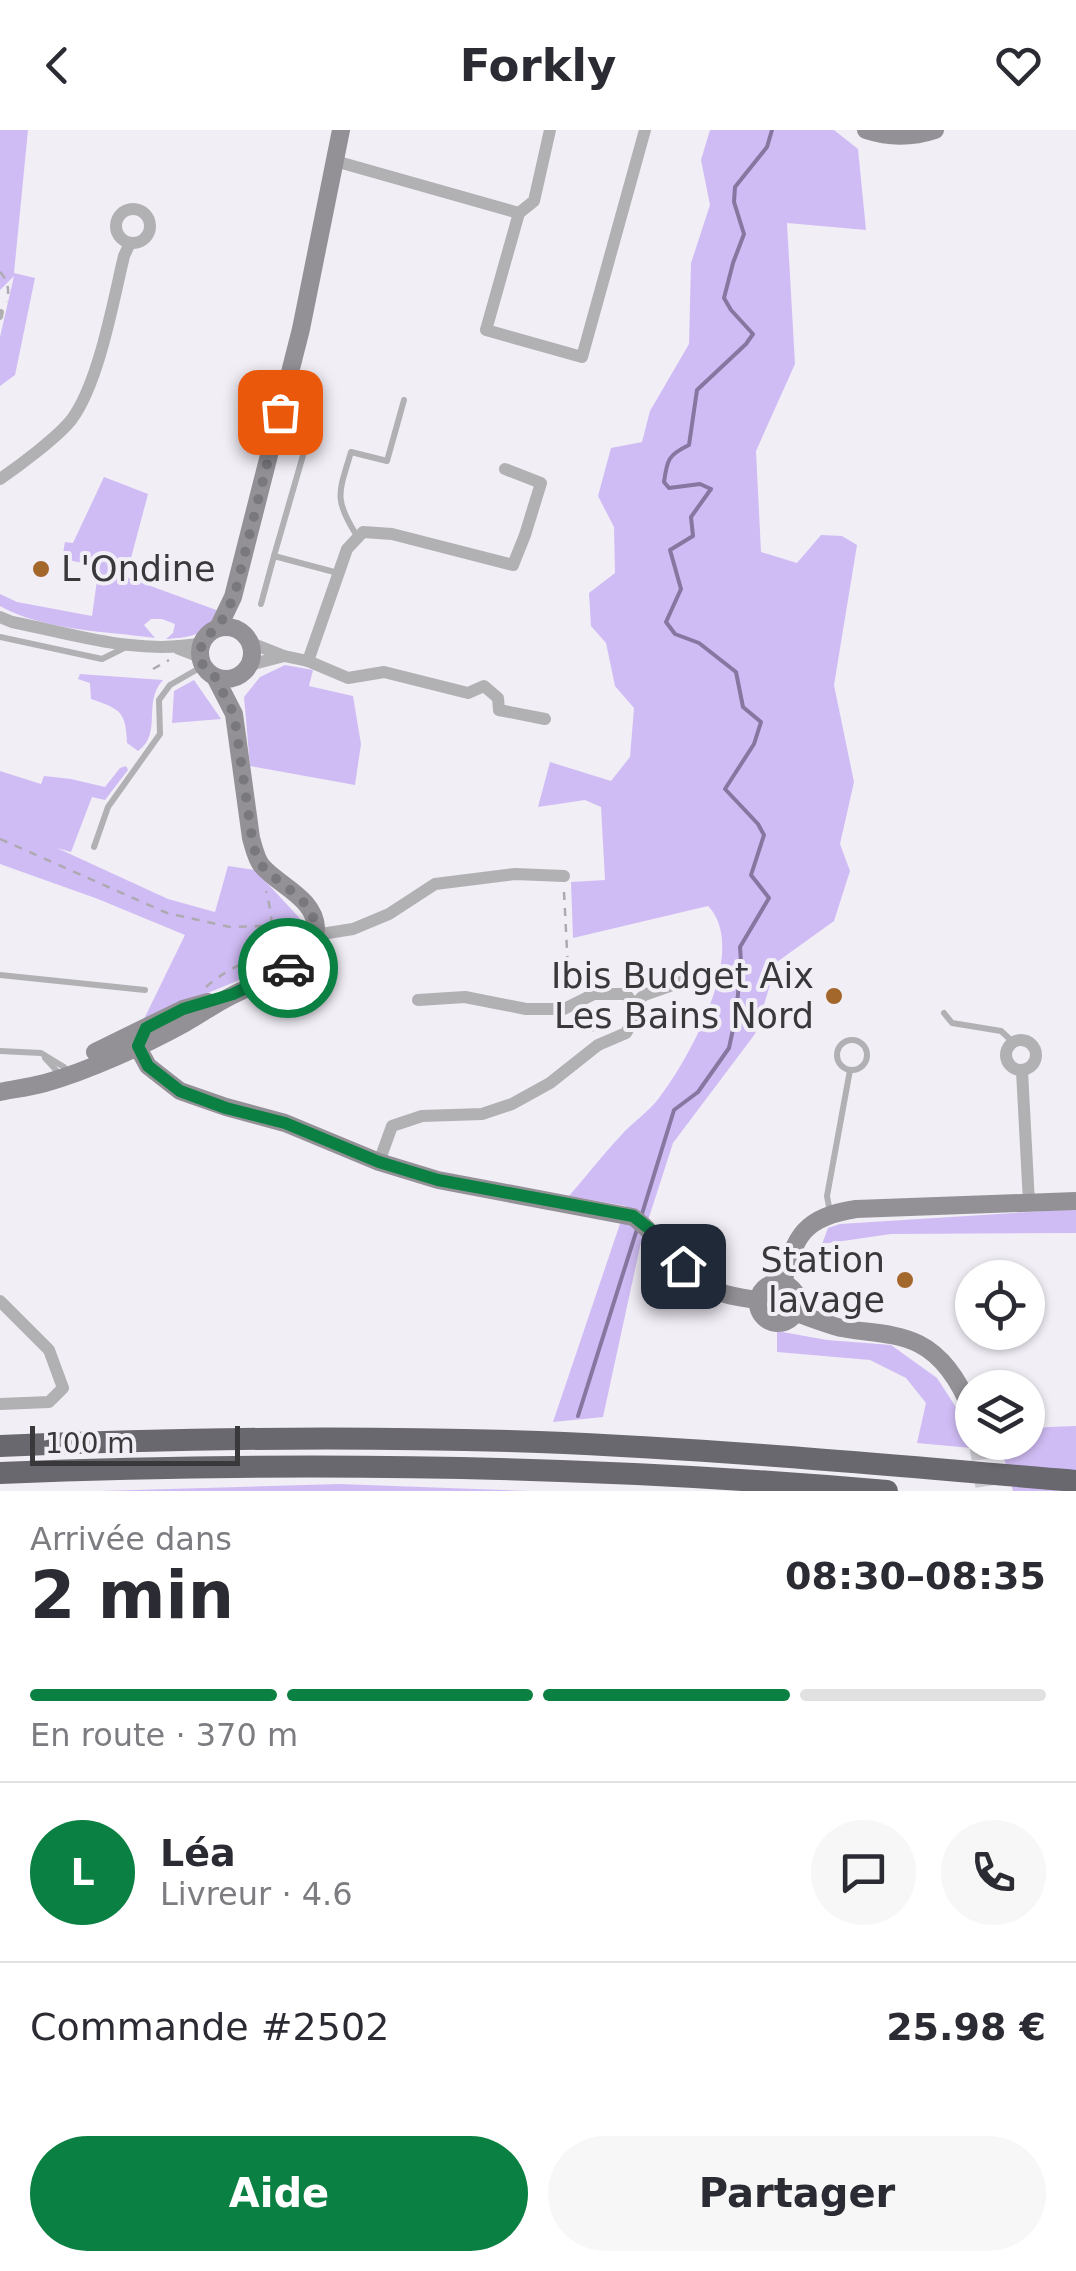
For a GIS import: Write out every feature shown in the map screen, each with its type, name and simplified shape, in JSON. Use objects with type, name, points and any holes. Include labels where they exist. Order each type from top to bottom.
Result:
[{"type":"highway","points":[[0,1446],[234,1440],[536,1442],[836,1460],[1076,1481]]},
{"type":"highway","points":[[0,1473],[250,1467],[536,1469],[887,1491]]},
{"type":"main road","points":[[234,714],[202,664],[206,636],[218,628],[234,597],[301,329],[341,130]]},
{"type":"main road","points":[[866,130],[885,136],[920,135],[935,130]]},
{"type":"main road","points":[[0,1092],[154,1032],[277,974],[310,950],[315,928],[308,908],[262,866],[252,838],[234,714],[252,653],[234,597]]},
{"type":"main road","points":[[218,628],[244,636]]},
{"type":"main road","points":[[202,664],[230,679],[246,669]]},
{"type":"main road","points":[[0,1092],[47,1083],[138,1046],[183,1009],[233,994]]},
{"type":"main road","points":[[154,1032],[158,1041],[156,1056],[171,1085]]},
{"type":"main road","points":[[138,1046],[148,1066],[180,1091],[285,1123],[379,1162],[438,1180],[638,1220],[705,1286],[739,1298],[759,1300]]},
{"type":"main road","points":[[783,1283],[792,1248],[800,1235],[830,1213],[1076,1201]]},
{"type":"main road","points":[[783,1283],[797,1295],[796,1313],[788,1320],[772,1322],[760,1311],[760,1295],[767,1286],[783,1283]]},
{"type":"main road","points":[[796,1313],[826,1324],[921,1344],[955,1379]]},
{"type":"street","points":[[550,130],[534,200],[520,213],[486,330],[582,357],[645,130]]},
{"type":"street","points":[[336,161],[520,213]]},
{"type":"street","points":[[0,478],[71,420],[76,411],[91,383],[130,243]]},
{"type":"street","points":[[308,661],[347,549],[363,532],[392,534],[513,566],[541,483],[506,469]]},
{"type":"street","points":[[0,616],[12,622],[130,646],[176,648],[202,664]]},
{"type":"street","points":[[244,636],[284,656],[308,661],[348,678],[384,672],[468,693],[484,686],[498,698],[499,710],[545,719]]},
{"type":"street","points":[[246,669],[284,656]]},
{"type":"street","points":[[315,928],[352,930],[389,914],[435,884],[515,874],[564,876]]},
{"type":"street","points":[[634,1005],[644,995],[684,981]]},
{"type":"street","points":[[379,1162],[392,1126],[422,1116],[482,1114],[512,1104],[550,1083],[598,1045],[626,1033],[634,1018],[634,1005],[626,994],[612,992],[594,994],[564,1009],[526,1009],[466,998],[418,1000]]},
{"type":"street","points":[[1014,1042],[1028,1042],[1034,1049],[1034,1063],[1022,1070],[1012,1068],[1006,1060],[1006,1050],[1014,1042]]},
{"type":"street","points":[[1022,1070],[1029,1203]]},
{"type":"street","points":[[0,1301],[49,1350],[62,1388],[49,1402],[0,1404]]},
{"type":"lane","points":[[358,537],[338,496],[351,452],[387,461],[404,400]]},
{"type":"lane","points":[[261,604],[306,445]]},
{"type":"lane","points":[[274,556],[339,573]]},
{"type":"lane","points":[[0,637],[102,659],[130,646]]},
{"type":"lane","points":[[94,847],[108,807],[160,734],[158,700],[170,685],[202,664]]},
{"type":"lane","points":[[0,975],[146,990]]},
{"type":"lane","points":[[944,1013],[952,1023],[1001,1031],[1014,1042]]},
{"type":"lane","points":[[855,1041],[866,1050],[866,1060],[860,1068],[850,1070],[842,1066],[837,1053],[846,1042],[855,1041]]},
{"type":"lane","points":[[0,1051],[40,1053],[60,1068]]},
{"type":"lane","points":[[830,1213],[827,1196],[850,1070]]},
{"type":"path","points":[[0,272],[6,278],[9,292],[1,315]]},
{"type":"path","points":[[153,669],[170,659],[180,665],[202,664]]},
{"type":"path","points":[[0,839],[167,913],[230,927],[273,924],[315,928]]},
{"type":"path","points":[[183,1009],[211,982],[267,948],[273,924],[262,866]]},
{"type":"path","points":[[564,876],[568,986],[574,1006],[604,1043]]},
{"type":"shaded area","points":[[0,130],[28,130],[14,273],[35,278],[15,375],[0,386],[0,337],[14,276],[0,290]]},
{"type":"shaded area","points":[[710,130],[834,130],[858,149],[866,230],[787,223],[795,364],[756,451],[761,552],[797,563],[821,535],[842,536],[857,545],[834,685],[854,782],[840,844],[850,871],[834,921],[777,962],[755,1034],[673,1143],[641,1242],[603,1417],[553,1422],[626,1206],[569,1196],[671,1080],[699,1031],[719,975],[719,925],[708,906],[573,938],[571,882],[605,880],[601,807],[585,800],[538,807],[550,762],[611,781],[630,757],[634,708],[615,686],[606,643],[591,626],[589,593],[615,573],[614,527],[598,496],[611,448],[642,442],[650,411],[689,344],[691,263],[710,205],[701,160]]},
{"type":"shaded area","points":[[104,477],[148,494],[126,577],[219,611],[218,620],[194,635],[166,639],[175,624],[162,619],[151,619],[144,625],[155,638],[36,621],[0,606],[0,594],[17,602],[92,616],[99,566],[62,559],[65,542],[73,543]]},
{"type":"shaded area","points":[[285,665],[313,670],[309,686],[353,696],[361,744],[355,785],[250,766],[244,697],[260,677]]},
{"type":"shaded area","points":[[80,674],[163,680],[154,698],[150,735],[138,751],[127,743],[120,713],[91,699],[90,683],[78,679]]},
{"type":"shaded area","points":[[194,680],[221,719],[172,723],[174,691]]},
{"type":"shaded area","points":[[126,766],[128,770],[105,800],[92,797],[71,852],[57,848],[168,899],[215,912],[228,866],[255,870],[306,925],[300,944],[259,972],[144,1019],[185,935],[0,864],[0,771],[41,784],[44,776],[105,787]]},
{"type":"shaded area","points":[[1076,1209],[1076,1233],[891,1234],[822,1244],[828,1228],[840,1224]]},
{"type":"shaded area","points":[[777,1331],[891,1345],[937,1378],[955,1406],[955,1447],[917,1443],[926,1403],[906,1378],[870,1360],[777,1352]]},
{"type":"shaded area","points":[[1076,1426],[1076,1491],[1013,1491],[1005,1460],[1045,1460],[1047,1427]]},
{"type":"shaded area","points":[[339,1484],[528,1491],[100,1491]]},
{"type":"waterway","points":[[641,1217],[674,1110],[698,1092],[729,1048],[736,1015],[740,947],[769,898],[751,875],[764,835],[725,789],[754,744],[761,722],[743,707],[736,672],[699,643],[675,634],[666,622],[681,589],[670,550],[693,536],[691,517],[711,489],[700,484],[669,488],[664,482],[670,459],[689,445],[697,390],[753,334],[724,298],[744,234],[734,202],[735,187],[767,147],[772,130]]},
{"type":"waterway","points":[[578,1416],[638,1226]]},
{"type":"tunnel","points":[[981,1460],[985,1491]]},
{"type":"way so far","points":[[280,412],[234,597],[218,628],[206,636],[200,650],[201,662],[223,689],[234,714],[256,855],[262,866],[301,899],[315,922],[310,950],[288,968]]},
{"type":"place","name":"L'Ondine","points":[[41,569]]},
{"type":"place","name":"Ibis Budget Aix Les Bains Nord","points":[[834,996]]},
{"type":"place","name":"Station lavage","points":[[905,1280]]},
{"type":"route","points":[[288,968],[233,994],[183,1009],[146,1028],[138,1046],[148,1066],[180,1091],[285,1123],[417,1175],[633,1216],[683,1266]]}]
